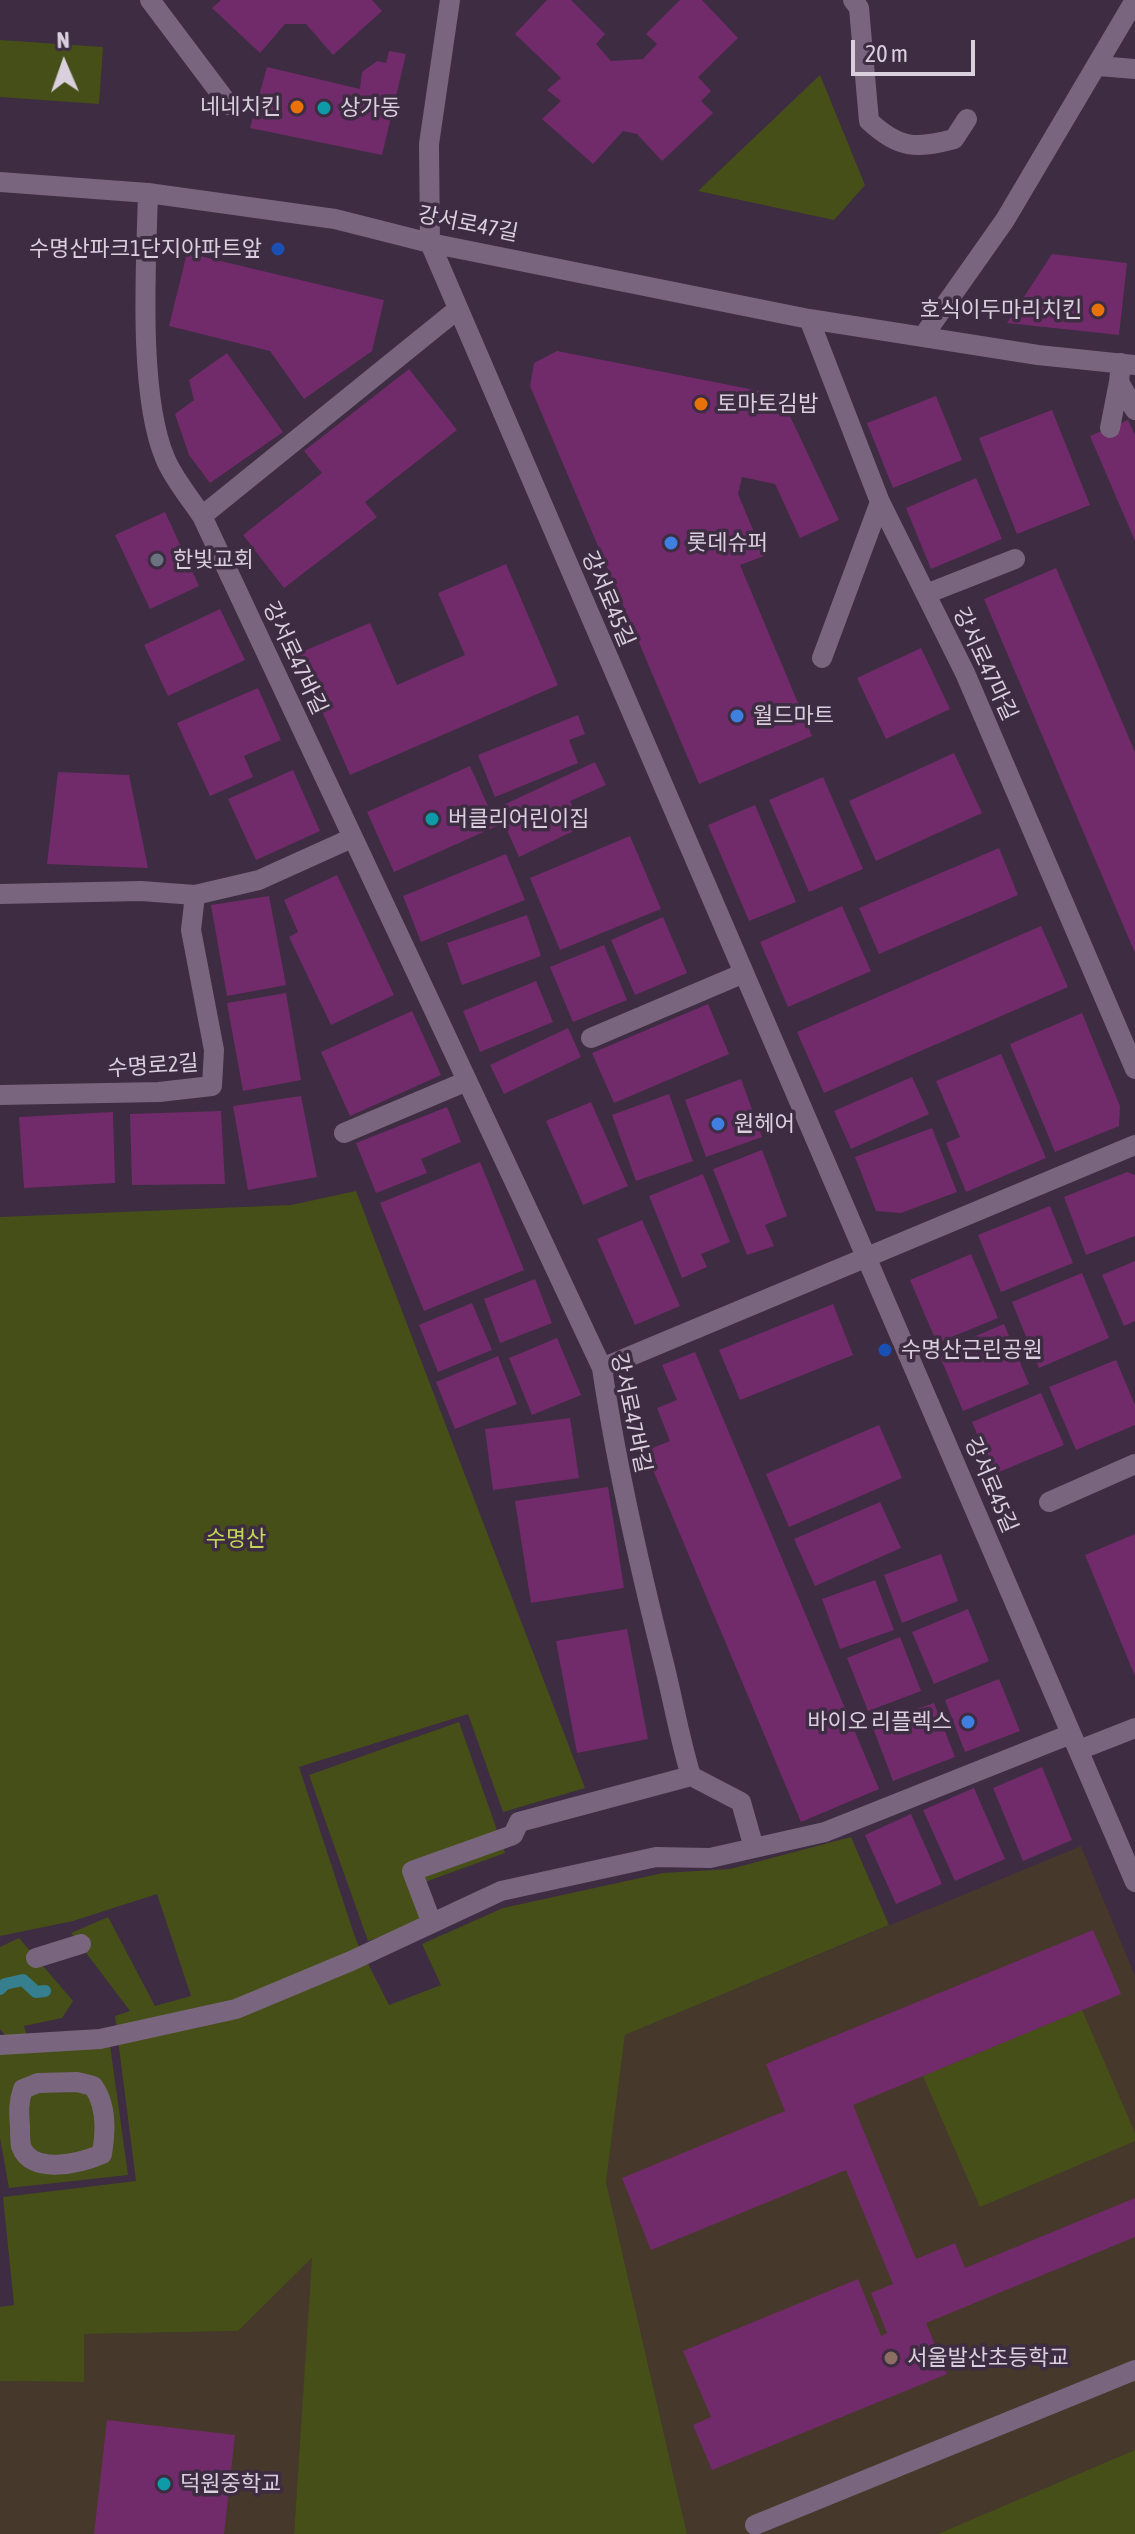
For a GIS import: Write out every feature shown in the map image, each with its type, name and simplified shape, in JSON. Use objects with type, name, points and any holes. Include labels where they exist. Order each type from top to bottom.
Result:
[{"type":"street","points":[[150,0],[229,105]]},
{"type":"street","points":[[430,243],[429,144],[450,0]]},
{"type":"street","points":[[853,0],[859,8],[869,121],[887,138],[920,148],[954,139],[967,119]]},
{"type":"street","points":[[924,335],[1005,220],[1099,66],[1135,0]]},
{"type":"street","points":[[1099,66],[1135,69]]},
{"type":"street","name":"강서로47길","points":[[0,182],[148,193],[335,219],[430,243],[809,319],[924,335],[1125,370]]},
{"type":"street","name":"강서로47바길","points":[[148,193],[146,283],[153,401],[165,458],[202,516],[602,1368],[615,1454],[677,1729],[691,1776]]},
{"type":"street","name":"강서로45길","points":[[430,243],[1135,1882]]},
{"type":"street","points":[[202,516],[458,309]]},
{"type":"street","name":"강서로47마길","points":[[809,319],[880,502],[965,673],[1126,1025],[1135,1069]]},
{"type":"street","points":[[1125,370],[1135,410]]},
{"type":"street","points":[[1110,428],[1125,370]]},
{"type":"street","points":[[822,658],[880,502]]},
{"type":"street","points":[[926,594],[1015,559]]},
{"type":"street","points":[[0,894],[141,891],[195,895],[259,880],[352,838]]},
{"type":"street","name":"수명로2길","points":[[0,1095],[159,1092],[212,1086],[214,1050],[191,930],[195,895]]},
{"type":"street","points":[[591,1038],[744,973]]},
{"type":"street","points":[[344,1133],[467,1081]]},
{"type":"street","points":[[602,1368],[1135,1145]]},
{"type":"street","points":[[1049,1502],[1135,1464]]},
{"type":"street","points":[[0,2045],[100,2039],[236,2009],[351,1961],[431,1921],[501,1891],[656,1857],[710,1858],[825,1832],[1075,1742],[1135,1728]]},
{"type":"street","points":[[431,1921],[412,1871],[513,1835],[519,1822],[691,1776],[741,1802],[754,1848]]},
{"type":"street","points":[[36,1958],[81,1944]]},
{"type":"street","points":[[77,2082],[93,2086],[101,2098],[105,2135],[102,2154],[86,2161],[48,2164],[31,2159],[21,2147],[18,2102],[23,2089],[38,2083],[77,2082]]},
{"type":"street","points":[[755,2525],[1135,2370]]},
{"type":"shaded area","name":"서울발산초등학교","points":[[1081,1846],[1135,1976],[1135,2534],[687,2534],[606,2182],[625,2035]]},
{"type":"shaded area","points":[[313,2257],[294,2534],[0,2534],[0,2381],[84,2382],[83,2334],[238,2331]]},
{"type":"green space","points":[[0,40],[103,47],[99,104],[0,97]]},
{"type":"green space","points":[[820,75],[865,185],[834,220],[698,191]]},
{"type":"green space","name":"수명산","points":[[356,1191],[585,1788],[503,1812],[468,1714],[299,1767],[356,1940],[389,2005],[441,1985],[422,1944],[503,1908],[663,1873],[730,1869],[851,1837],[889,1925],[625,2035],[606,2182],[687,2534],[294,2534],[312,2258],[238,2331],[84,2334],[84,2382],[0,2381],[0,2307],[14,2305],[3,2197],[136,2181],[115,2016],[130,2011],[71,1933],[108,1917],[155,2006],[191,1996],[157,1894],[73,1921],[0,1936],[0,1217],[291,1205]]},
{"type":"green space","points":[[459,1722],[505,1853],[425,1882],[437,1917],[368,1941],[309,1775]]},
{"type":"green space","points":[[19,1938],[73,2001],[62,2018],[24,2026],[29,2043],[109,2038],[128,2175],[9,2188],[0,2138],[0,2045],[12,2044],[0,2029],[0,1947]]},
{"type":"green space","points":[[1082,2010],[1135,2133],[1135,2141],[980,2207],[923,2076]]},
{"type":"green space","points":[[1135,2450],[1135,2534],[938,2534]]},
{"type":"building","points":[[221,0],[372,0],[382,11],[333,55],[306,24],[285,24],[260,53],[212,8]]},
{"type":"building","points":[[547,0],[571,0],[605,34],[596,44],[611,61],[643,59],[657,44],[646,34],[680,0],[702,0],[738,38],[698,77],[711,91],[701,101],[713,113],[662,161],[637,134],[623,131],[593,164],[542,119],[561,101],[547,90],[561,78],[515,34]]},
{"type":"building","name":"상가동","points":[[389,51],[406,54],[382,155],[250,128],[267,67],[360,89],[362,72],[377,61],[386,63]]},
{"type":"building","points":[[187,253],[384,300],[372,351],[304,399],[270,351],[169,326]]},
{"type":"building","points":[[1052,254],[1127,263],[1119,335],[1007,323]]},
{"type":"building","points":[[557,351],[780,395],[839,520],[800,538],[775,484],[742,477],[738,494],[764,556],[740,565],[812,736],[699,784],[530,386],[534,363]]},
{"type":"building","points":[[227,353],[283,432],[210,483],[189,455],[175,414],[194,400],[189,380]]},
{"type":"building","points":[[409,369],[457,430],[365,502],[377,517],[284,588],[243,535],[322,473],[304,451]]},
{"type":"building","points":[[936,396],[962,460],[893,488],[867,423]]},
{"type":"building","points":[[1052,410],[1090,505],[1017,534],[979,438]]},
{"type":"building","points":[[1128,420],[1135,435],[1135,541],[1090,436]]},
{"type":"building","points":[[976,478],[1002,539],[931,569],[906,508]]},
{"type":"building","name":"한빛교회","points":[[165,512],[199,586],[150,609],[115,535]]},
{"type":"building","points":[[506,564],[558,685],[350,775],[297,654],[370,623],[397,685],[465,655],[438,593]]},
{"type":"building","points":[[1056,568],[1135,752],[1135,953],[984,599]]},
{"type":"building","points":[[220,609],[245,660],[168,696],[144,645]]},
{"type":"building","points":[[921,648],[950,709],[886,739],[857,678]]},
{"type":"building","points":[[258,688],[281,740],[244,756],[253,777],[210,796],[177,723]]},
{"type":"building","points":[[578,715],[585,734],[569,740],[578,763],[495,797],[478,755]]},
{"type":"building","points":[[954,753],[982,813],[876,861],[849,801]]},
{"type":"building","points":[[595,762],[606,785],[570,801],[582,827],[519,857],[497,808]]},
{"type":"building","name":"버클리어린이집","points":[[470,766],[497,826],[394,872],[367,812]]},
{"type":"building","points":[[293,770],[320,831],[256,860],[228,799]]},
{"type":"building","points":[[58,772],[129,775],[148,868],[47,864]]},
{"type":"building","points":[[823,777],[863,869],[809,892],[769,800]]},
{"type":"building","points":[[755,805],[796,902],[749,921],[708,825]]},
{"type":"building","points":[[630,836],[661,909],[560,950],[530,878]]},
{"type":"building","points":[[999,848],[1018,895],[879,954],[859,908]]},
{"type":"building","points":[[506,854],[525,900],[421,942],[403,896]]},
{"type":"building","points":[[337,875],[394,995],[331,1025],[289,937],[298,932],[284,900]]},
{"type":"building","points":[[269,896],[286,985],[227,996],[211,905]]},
{"type":"building","points":[[842,906],[871,971],[788,1007],[760,942]]},
{"type":"building","points":[[527,915],[541,956],[462,985],[447,943]]},
{"type":"building","points":[[663,917],[687,973],[635,995],[611,940]]},
{"type":"building","points":[[1041,926],[1068,987],[824,1093],[797,1032]]},
{"type":"building","points":[[604,945],[627,1000],[573,1022],[550,967]]},
{"type":"building","points":[[536,981],[553,1022],[480,1052],[463,1011]]},
{"type":"building","points":[[286,993],[301,1080],[243,1091],[227,1003]]},
{"type":"building","points":[[708,1004],[729,1054],[614,1103],[592,1053]]},
{"type":"building","points":[[412,1011],[441,1075],[350,1116],[321,1052]]},
{"type":"building","points":[[1082,1013],[1120,1106],[1119,1126],[1055,1152],[1010,1044]]},
{"type":"building","points":[[568,1028],[581,1057],[504,1094],[490,1065]]},
{"type":"building","points":[[1001,1054],[1046,1158],[966,1192],[946,1143],[960,1137],[936,1081]]},
{"type":"building","points":[[912,1077],[929,1114],[851,1149],[834,1111]]},
{"type":"building","points":[[741,1079],[762,1137],[706,1157],[685,1100]]},
{"type":"building","points":[[669,1094],[693,1161],[636,1181],[612,1115]]},
{"type":"building","points":[[301,1096],[317,1177],[248,1190],[233,1106]]},
{"type":"building","points":[[591,1102],[628,1186],[583,1205],[546,1121]]},
{"type":"building","points":[[447,1107],[461,1142],[421,1159],[427,1173],[376,1193],[356,1143]]},
{"type":"building","points":[[221,1111],[225,1184],[132,1185],[130,1114]]},
{"type":"building","points":[[113,1112],[115,1183],[24,1188],[19,1117]]},
{"type":"building","points":[[932,1128],[957,1192],[901,1213],[876,1211],[855,1157]]},
{"type":"building","points":[[762,1150],[787,1216],[765,1225],[774,1246],[747,1255],[713,1169]]},
{"type":"building","points":[[480,1162],[524,1270],[424,1311],[380,1203]]},
{"type":"building","points":[[1127,1172],[1135,1175],[1135,1236],[1086,1255],[1064,1197]]},
{"type":"building","points":[[703,1174],[730,1242],[701,1254],[707,1267],[682,1278],[649,1196]]},
{"type":"building","points":[[1050,1206],[1073,1263],[1001,1292],[978,1235]]},
{"type":"building","points":[[642,1220],[680,1306],[635,1325],[597,1239]]},
{"type":"building","points":[[971,1254],[998,1318],[937,1343],[910,1280]]},
{"type":"building","points":[[1135,1261],[1135,1321],[1124,1326],[1102,1275]]},
{"type":"building","points":[[1082,1273],[1109,1338],[1039,1368],[1012,1302]]},
{"type":"building","points":[[535,1279],[552,1323],[500,1343],[484,1299]]},
{"type":"building","points":[[472,1303],[492,1350],[438,1372],[419,1325]]},
{"type":"building","points":[[833,1304],[853,1355],[740,1400],[719,1350]]},
{"type":"building","points":[[1004,1324],[1029,1384],[963,1411],[938,1352]]},
{"type":"building","points":[[557,1338],[581,1395],[532,1415],[509,1358]]},
{"type":"building","points":[[695,1352],[879,1789],[801,1822],[645,1451],[670,1441],[657,1408],[677,1400],[662,1365]]},
{"type":"building","points":[[498,1356],[517,1404],[455,1429],[436,1382]]},
{"type":"building","points":[[1116,1360],[1135,1405],[1135,1425],[1076,1450],[1049,1387]]},
{"type":"building","points":[[1041,1393],[1064,1445],[994,1474],[972,1422]]},
{"type":"building","points":[[570,1418],[579,1478],[493,1490],[485,1429]]},
{"type":"building","points":[[879,1425],[902,1478],[789,1527],[766,1474]]},
{"type":"building","points":[[608,1487],[624,1588],[531,1603],[515,1501]]},
{"type":"building","points":[[880,1502],[901,1548],[815,1586],[794,1539]]},
{"type":"building","points":[[1135,1534],[1135,1676],[1085,1555]]},
{"type":"building","points":[[941,1554],[958,1601],[902,1623],[884,1575]]},
{"type":"building","points":[[875,1580],[894,1630],[840,1649],[822,1599]]},
{"type":"building","points":[[968,1609],[989,1661],[934,1684],[912,1632]]},
{"type":"building","points":[[627,1629],[648,1739],[577,1753],[556,1641]]},
{"type":"building","points":[[900,1637],[921,1691],[868,1711],[847,1658]]},
{"type":"building","points":[[999,1679],[1020,1731],[965,1752],[945,1700]]},
{"type":"building","points":[[934,1703],[955,1757],[893,1781],[872,1725]]},
{"type":"building","points":[[1042,1767],[1072,1840],[1023,1861],[993,1788]]},
{"type":"building","points":[[974,1788],[1005,1859],[955,1881],[923,1810]]},
{"type":"building","points":[[911,1814],[942,1884],[896,1904],[865,1835]]},
{"type":"building","name":"서울발산초등학교","points":[[1093,1930],[1121,1994],[853,2105],[916,2259],[955,2243],[965,2268],[1135,2198],[1135,2237],[926,2323],[947,2374],[712,2470],[693,2425],[711,2417],[683,2351],[858,2279],[881,2336],[887,2333],[871,2293],[893,2284],[846,2170],[651,2250],[622,2178],[785,2111],[766,2064]]},
{"type":"building","name":"덕원중학교","points":[[107,2420],[235,2435],[224,2534],[94,2534]]},
{"type":"waterway","points":[[0,1989],[5,1984],[23,1980],[36,1992],[45,1991]]},
{"type":"place","name":"네네치킨","points":[[297,107]]},
{"type":"place","name":"상가동","points":[[324,108]]},
{"type":"place","name":"수명산파크1단지아파트앞","points":[[278,249]]},
{"type":"place","name":"호식이두마리치킨","points":[[1098,310]]},
{"type":"place","name":"토마토김밥","points":[[701,404]]},
{"type":"place","name":"롯데슈퍼","points":[[671,543]]},
{"type":"place","name":"한빛교회","points":[[157,560]]},
{"type":"place","name":"월드마트","points":[[737,716]]},
{"type":"place","name":"버클리어린이집","points":[[432,819]]},
{"type":"place","name":"원헤어","points":[[718,1124]]},
{"type":"place","name":"수명산근린공원","points":[[885,1350]]},
{"type":"place","name":"바이오 리플렉스","points":[[968,1722]]},
{"type":"place","name":"서울발산초등학교","points":[[891,2358]]},
{"type":"place","name":"덕원중학교","points":[[164,2484]]}]
